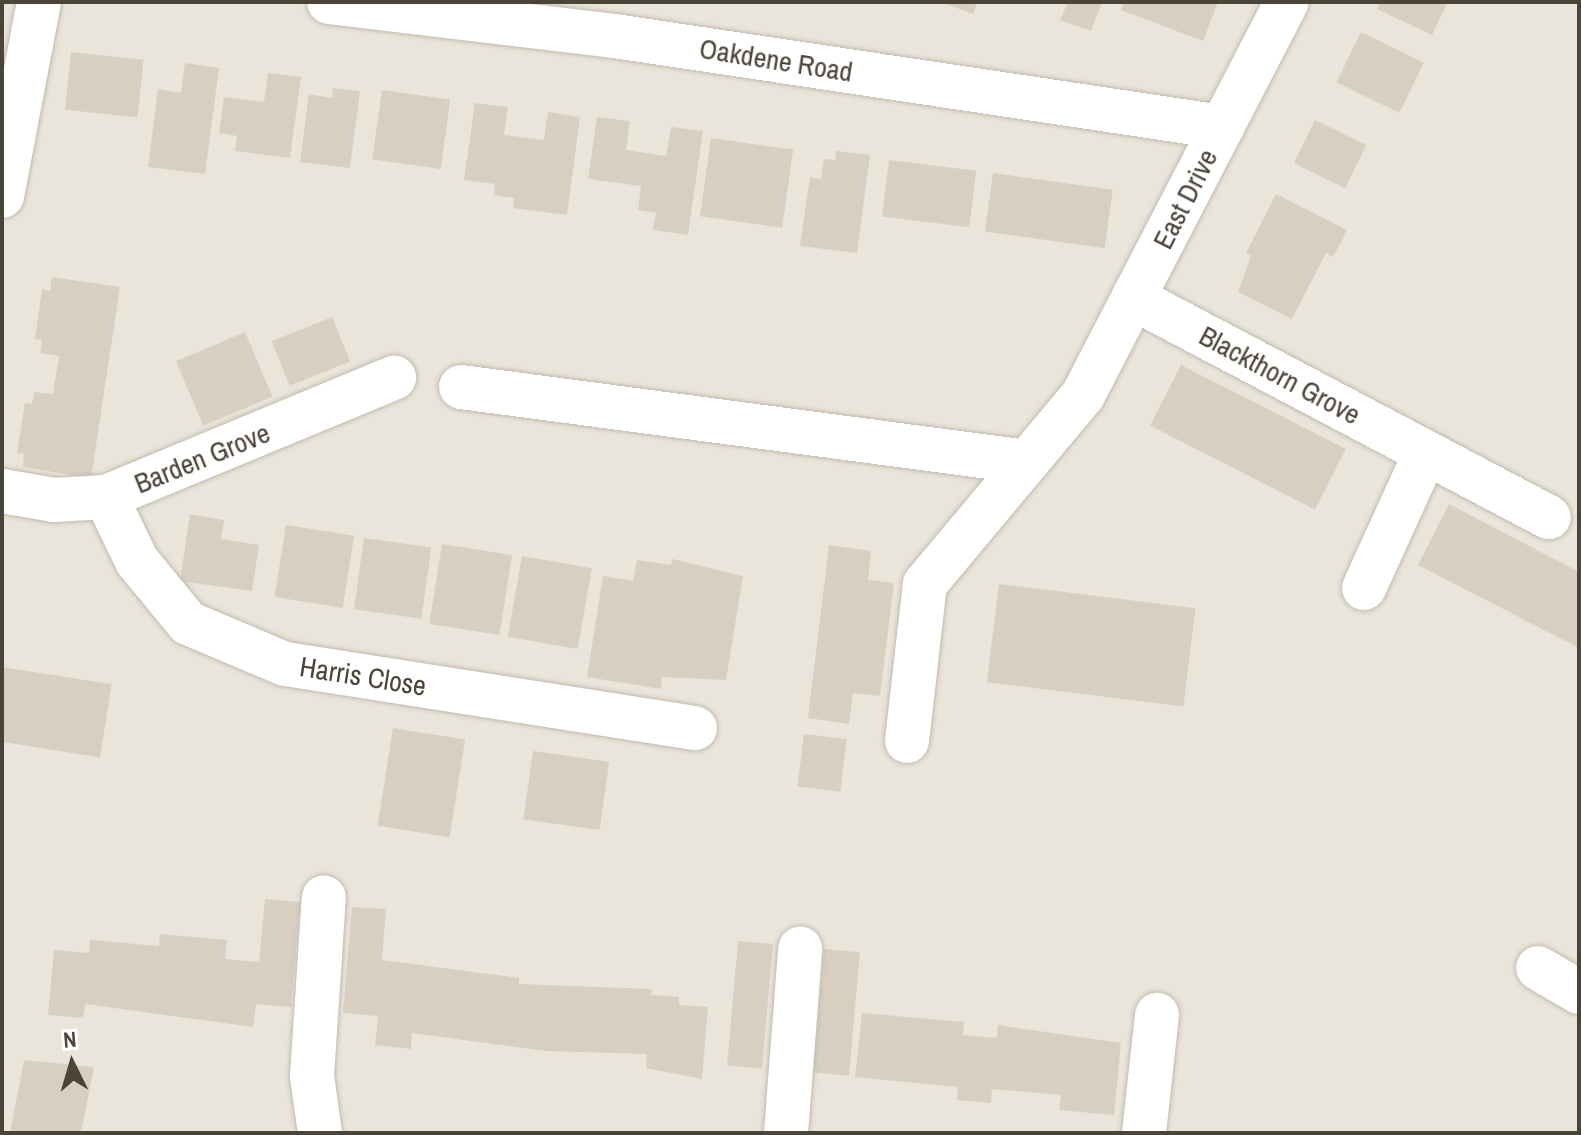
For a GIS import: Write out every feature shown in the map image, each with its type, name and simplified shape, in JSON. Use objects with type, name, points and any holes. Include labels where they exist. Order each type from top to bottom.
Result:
[{"type":"street","points":[[2,196],[39,2]]},
{"type":"street","name":"Oakdene Road","points":[[329,2],[627,19],[1222,127]]},
{"type":"street","name":"East Drive","points":[[907,741],[925,584],[1083,395],[1287,2]]},
{"type":"street","name":"Blackthorn Grove","points":[[1133,298],[1549,517]]},
{"type":"street","name":"Barden Grove","points":[[2,491],[54,500],[106,497],[394,378]]},
{"type":"street","points":[[461,387],[1027,462]]},
{"type":"street","points":[[1364,588],[1426,452]]},
{"type":"street","name":"Harris Close","points":[[106,497],[137,561],[188,623],[285,664],[695,728]]},
{"type":"street","points":[[320,1133],[312,1076],[324,897]]},
{"type":"street","points":[[786,1133],[800,949]]},
{"type":"street","points":[[1538,968],[1579,992]]},
{"type":"street","points":[[1144,1133],[1157,1015]]},
{"type":"shaded area","points":[[2,2],[1579,2],[1579,1133],[2,1133]]},
{"type":"building","points":[[941,2],[977,2],[973,14]]},
{"type":"building","points":[[1068,2],[1102,2],[1091,31],[1060,20]]},
{"type":"building","points":[[1124,2],[1218,2],[1203,41],[1121,10]]},
{"type":"building","points":[[1380,2],[1448,2],[1432,35],[1377,9]]},
{"type":"building","points":[[1361,32],[1424,63],[1399,113],[1336,82]]},
{"type":"building","points":[[71,52],[144,60],[138,117],[65,110]]},
{"type":"building","points":[[185,63],[219,68],[205,174],[148,167],[158,89],[181,93]]},
{"type":"building","points":[[268,73],[301,77],[290,158],[235,151],[237,136],[219,133],[224,97],[264,102]]},
{"type":"building","points":[[333,88],[360,91],[350,168],[300,162],[309,94],[332,98]]},
{"type":"building","points":[[382,90],[450,100],[441,169],[372,159]]},
{"type":"building","points":[[475,103],[508,107],[504,135],[544,140],[548,112],[580,117],[567,215],[513,208],[514,198],[494,195],[495,184],[464,180]]},
{"type":"building","points":[[597,117],[630,121],[626,150],[666,156],[671,127],[703,131],[688,235],[653,230],[656,213],[638,210],[641,186],[588,179]]},
{"type":"building","points":[[1315,120],[1366,145],[1345,188],[1294,163]]},
{"type":"building","points":[[711,138],[793,150],[782,228],[700,216]]},
{"type":"building","points":[[836,151],[870,155],[857,253],[800,246],[810,177],[821,179],[824,159],[835,160]]},
{"type":"building","points":[[889,160],[976,171],[969,227],[882,217]]},
{"type":"building","points":[[993,173],[1113,190],[1105,248],[985,231]]},
{"type":"building","points":[[1276,194],[1347,230],[1333,257],[1326,253],[1292,319],[1238,292],[1251,256],[1246,253]]},
{"type":"building","points":[[52,277],[120,287],[91,478],[23,467],[24,454],[17,453],[25,403],[32,404],[34,392],[53,394],[59,356],[40,353],[42,340],[35,339],[42,289],[50,291]]},
{"type":"building","points":[[332,317],[350,362],[290,386],[272,341]]},
{"type":"building","points":[[245,332],[272,396],[203,426],[176,361]]},
{"type":"building","points":[[1181,365],[1346,449],[1315,510],[1150,426]]},
{"type":"building","points":[[1449,504],[1579,572],[1579,648],[1418,565]]},
{"type":"building","points":[[190,514],[224,520],[221,539],[259,545],[252,591],[180,581]]},
{"type":"building","points":[[286,525],[354,536],[343,608],[275,597]]},
{"type":"building","points":[[364,538],[431,547],[421,619],[354,609]]},
{"type":"building","points":[[442,544],[512,555],[499,635],[429,624]]},
{"type":"building","points":[[829,545],[871,551],[868,580],[894,583],[880,696],[853,693],[849,724],[808,718]]},
{"type":"building","points":[[522,556],[592,568],[578,649],[508,637]]},
{"type":"building","points":[[672,559],[743,576],[726,680],[662,677],[661,689],[587,677],[603,576],[633,581],[637,560],[671,565]]},
{"type":"building","points":[[999,584],[1196,608],[1183,706],[987,682]]},
{"type":"building","points":[[2,667],[112,684],[100,757],[2,742]]},
{"type":"building","points":[[393,728],[465,739],[450,837],[378,826]]},
{"type":"building","points":[[804,734],[847,739],[840,792],[798,787]]},
{"type":"building","points":[[533,751],[609,762],[600,830],[523,819]]},
{"type":"building","points":[[265,899],[300,902],[291,1007],[256,1004],[253,1027],[85,1004],[83,1018],[48,1015],[54,950],[89,953],[90,940],[159,946],[160,934],[227,940],[225,959],[259,962]]},
{"type":"building","points":[[352,907],[386,909],[382,960],[519,978],[519,984],[652,989],[651,995],[679,997],[679,1005],[708,1007],[702,1079],[646,1068],[647,1054],[546,1051],[412,1033],[411,1049],[375,1045],[378,1016],[343,1013]]},
{"type":"building","points":[[738,941],[773,944],[762,1069],[727,1066]]},
{"type":"building","points":[[824,949],[860,952],[849,1076],[813,1073]]},
{"type":"building","points":[[862,1013],[964,1022],[963,1035],[997,1038],[998,1025],[1121,1043],[1114,1115],[1059,1110],[1061,1095],[992,1089],[991,1103],[957,1100],[958,1087],[855,1077]]},
{"type":"building","points":[[24,1060],[94,1067],[81,1133],[10,1133]]}]
